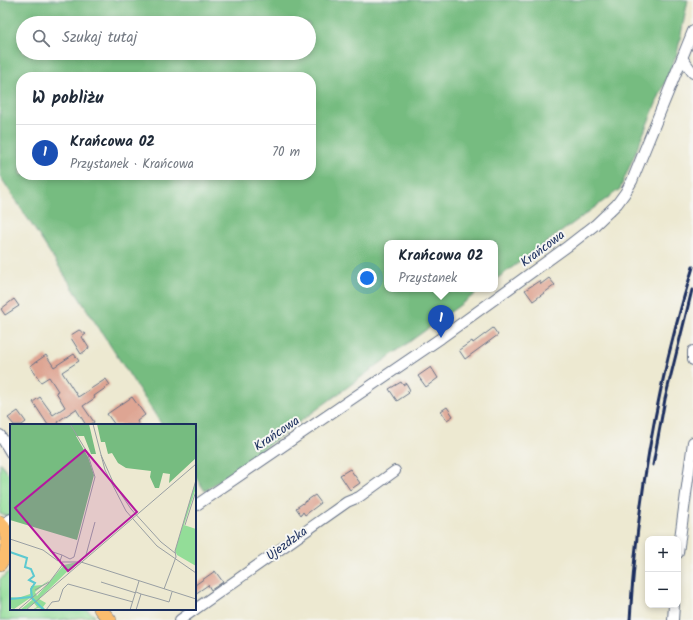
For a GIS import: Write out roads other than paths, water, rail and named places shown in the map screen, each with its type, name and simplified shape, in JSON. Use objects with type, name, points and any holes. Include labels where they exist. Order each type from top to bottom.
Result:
[{"type":"main road","points":[[4,522],[9,543],[4,562]]},
{"type":"main road","points":[[101,610],[110,620]]},
{"type":"street","name":"Krańcowa","points":[[196,505],[527,277],[595,225],[617,204],[625,193],[693,30]]},
{"type":"street","points":[[682,58],[693,73]]},
{"type":"street","points":[[693,351],[693,360]]},
{"type":"street","points":[[0,435],[10,451]]},
{"type":"street","points":[[680,536],[693,442]]},
{"type":"street","name":"Ujezdzka","points":[[196,609],[347,502],[359,497],[395,471]]},
{"type":"street","points":[[673,620],[674,608]]},
{"type":"street","name":"Ujezdzka","points":[[180,620],[194,610]]},
{"type":"railway","points":[[630,620],[638,530],[651,442],[669,354],[693,267]]},
{"type":"railway","points":[[653,465],[665,399],[692,290]]},
{"type":"place","name":"Krańcowa 02","points":[[441,338]]}]
